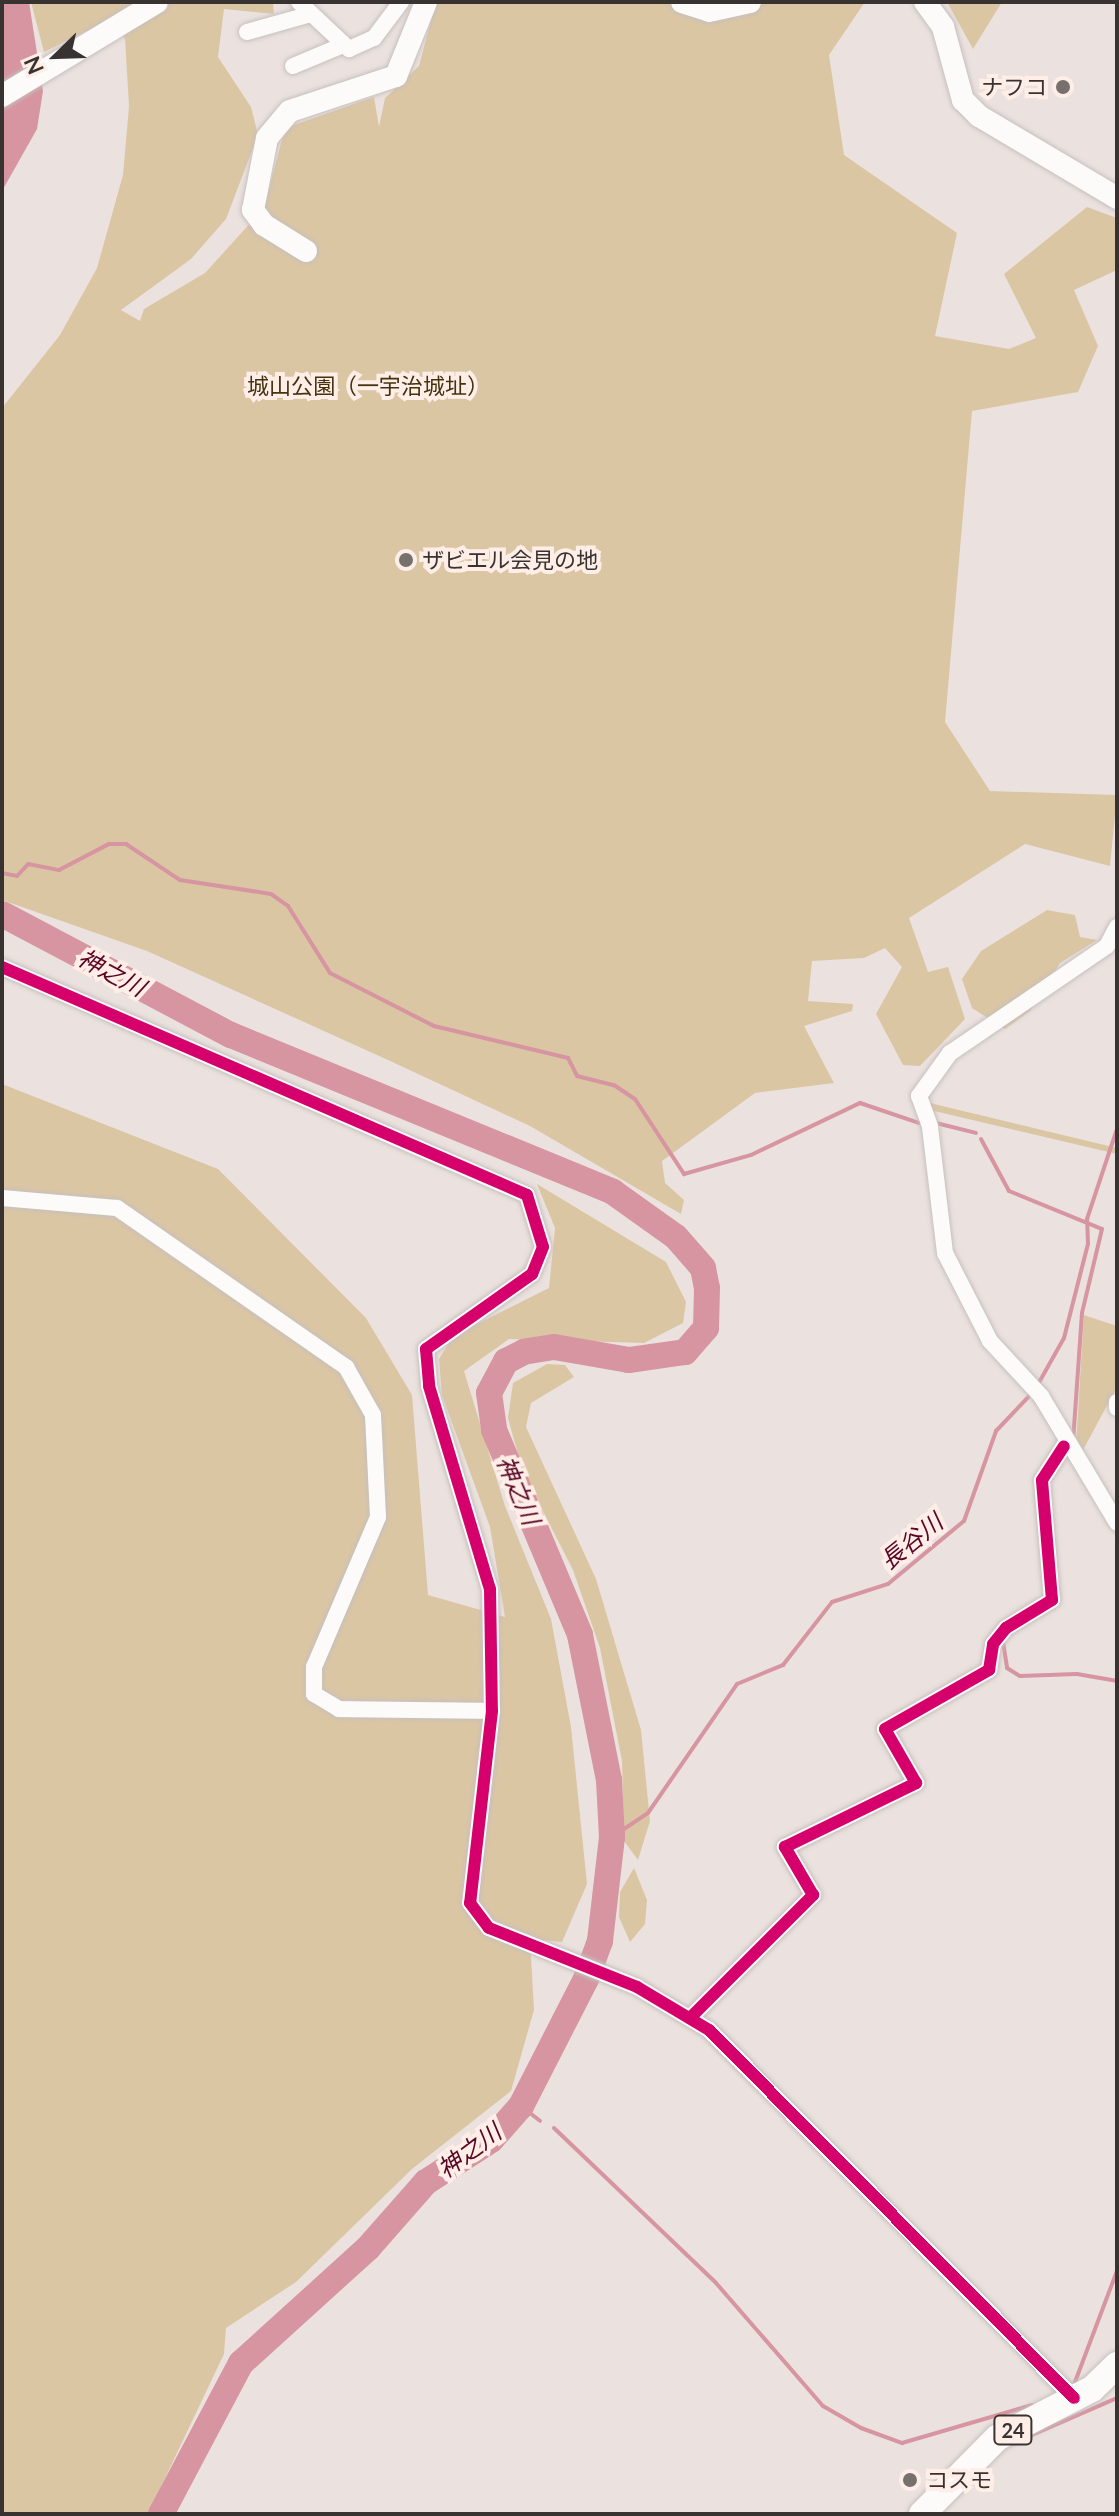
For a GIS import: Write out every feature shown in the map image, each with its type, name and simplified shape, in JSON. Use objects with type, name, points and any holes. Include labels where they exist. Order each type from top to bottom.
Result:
[{"type":"main road","name":"24","points":[[922,2514],[997,2438],[1074,2398],[1117,2365]]},
{"type":"street","points":[[2,96],[157,2]]},
{"type":"street","points":[[247,32],[305,8],[349,49],[374,38],[401,2]]},
{"type":"street","points":[[306,251],[264,225],[253,210],[267,138],[290,111],[396,76],[426,2]]},
{"type":"street","points":[[682,2],[709,11],[750,2]]},
{"type":"street","points":[[925,2],[943,27],[963,100],[979,116],[1117,198]]},
{"type":"street","points":[[293,66],[343,45]]},
{"type":"street","points":[[1117,927],[1107,946],[950,1053],[919,1096],[930,1127],[945,1253],[990,1341],[1036,1391],[1064,1446],[1117,1523]]},
{"type":"street","points":[[2,967],[527,1195],[543,1247],[532,1274],[426,1349],[429,1386],[484,1548],[492,1711],[470,1903],[489,1928],[630,1985],[691,2017],[1074,2398]]},
{"type":"street","points":[[2,1198],[117,1208],[346,1367],[373,1415],[378,1517],[314,1667],[314,1694],[339,1709],[492,1711]]},
{"type":"street","points":[[1117,1402],[1117,1408]]},
{"type":"street","points":[[691,2017],[813,1895],[785,1847],[916,1783],[885,1729],[989,1670],[993,1644],[1006,1628],[1052,1600],[1042,1480],[1064,1446]]},
{"type":"green space","name":"城山公園（一宇治城址）","points":[[31,2],[273,2],[274,14],[224,9],[218,57],[251,107],[258,135],[226,219],[191,259],[121,310],[140,321],[144,309],[205,273],[264,208],[285,128],[374,97],[379,127],[385,98],[419,66],[436,2],[865,2],[829,55],[844,155],[957,233],[935,336],[1009,349],[1036,338],[1004,274],[1087,207],[1117,218],[1117,270],[1074,290],[1098,346],[1078,392],[972,411],[945,722],[990,791],[1117,795],[1110,866],[1025,844],[909,918],[928,972],[948,967],[965,1019],[920,1066],[903,1065],[876,1014],[902,967],[885,948],[864,958],[812,961],[808,1001],[853,1004],[852,1011],[804,1026],[834,1083],[755,1093],[662,1161],[665,1183],[684,1200],[681,1214],[530,1126],[388,1060],[147,951],[2,900],[2,408],[60,335],[97,268],[123,175],[129,106],[125,39],[111,19],[44,52]]},
{"type":"green space","points":[[947,2],[1002,2],[973,49]]},
{"type":"green space","points":[[1047,910],[1075,915],[1080,937],[1097,940],[1060,963],[1030,1011],[1005,1029],[972,1008],[962,979],[981,951]]},
{"type":"green space","points":[[2,1084],[218,1169],[366,1318],[412,1395],[428,1595],[505,1617],[490,1527],[442,1395],[439,1359],[453,1336],[549,1288],[555,1228],[537,1184],[666,1262],[686,1302],[683,1323],[644,1343],[509,1339],[464,1371],[505,1506],[551,1619],[571,1727],[587,1884],[562,1942],[530,1939],[534,2010],[511,2091],[412,2169],[296,2282],[226,2328],[224,2354],[148,2514],[2,2514]]},
{"type":"green space","points":[[930,1103],[1117,1148],[1117,1154],[930,1110]]},
{"type":"green space","points":[[1084,1315],[1117,1326],[1117,1387],[1083,1450],[1076,1444]]},
{"type":"green space","points":[[547,1364],[565,1365],[574,1377],[531,1403],[526,1427],[596,1579],[641,1730],[650,1821],[638,1860],[624,1841],[622,1761],[600,1648],[573,1570],[523,1472],[508,1418],[513,1383]]},
{"type":"green space","points":[[634,1868],[647,1900],[645,1924],[630,1942],[619,1917],[620,1892]]},
{"type":"shaded area","points":[[2,2],[29,2],[43,91],[37,129],[2,191]]},
{"type":"waterway","points":[[2,873],[17,876],[28,864],[59,870],[109,844],[126,844],[180,880],[271,894],[288,906],[330,973],[434,1026],[568,1058],[577,1076],[614,1085],[635,1099],[684,1174],[751,1155],[860,1103],[919,1123]]},
{"type":"waterway","name":"神之川","points":[[2,914],[231,1035],[613,1192],[676,1237],[703,1268],[707,1288],[706,1328],[685,1352],[629,1360],[554,1347],[524,1352],[506,1361],[489,1393],[494,1430],[580,1635],[609,1780],[612,1837],[600,1941],[586,1979],[521,2106],[491,2140],[426,2182],[368,2248],[241,2363],[161,2514]]},
{"type":"waterway","points":[[936,1123],[976,1133]]},
{"type":"waterway","name":"長谷川","points":[[1037,1386],[1064,1338],[1088,1244],[1087,1219],[1117,1129]]},
{"type":"waterway","points":[[981,1139],[1009,1191],[1102,1229],[1082,1313],[1073,1441]]},
{"type":"waterway","name":"長谷川","points":[[612,1837],[648,1813],[737,1684],[783,1665],[832,1602],[888,1584],[964,1521],[996,1431],[1032,1393]]},
{"type":"waterway","points":[[1003,1642],[1007,1668],[1020,1676],[1077,1674],[1117,1681]]},
{"type":"waterway","points":[[521,2106],[540,2121]]},
{"type":"waterway","points":[[554,2128],[716,2283],[823,2406],[861,2428],[902,2443],[1032,2405]]},
{"type":"waterway","points":[[1075,2382],[1117,2271]]},
{"type":"waterway","points":[[1032,2435],[1117,2398]]},
{"type":"cycle path","points":[[2,967],[527,1195],[543,1247],[532,1274],[426,1349],[429,1386],[490,1589],[492,1711],[470,1903],[489,1928],[637,1987],[709,2030],[1074,2398]]},
{"type":"cycle path","points":[[691,2017],[813,1895],[785,1847],[916,1783],[885,1729],[989,1670],[993,1644],[1006,1628],[1052,1600],[1042,1480],[1064,1446]]},
{"type":"place","name":"ナフコ","points":[[1063,87]]},
{"type":"place","name":"ザビエル会見の地","points":[[406,560]]},
{"type":"place","name":"コスモ","points":[[910,2480]]}]
